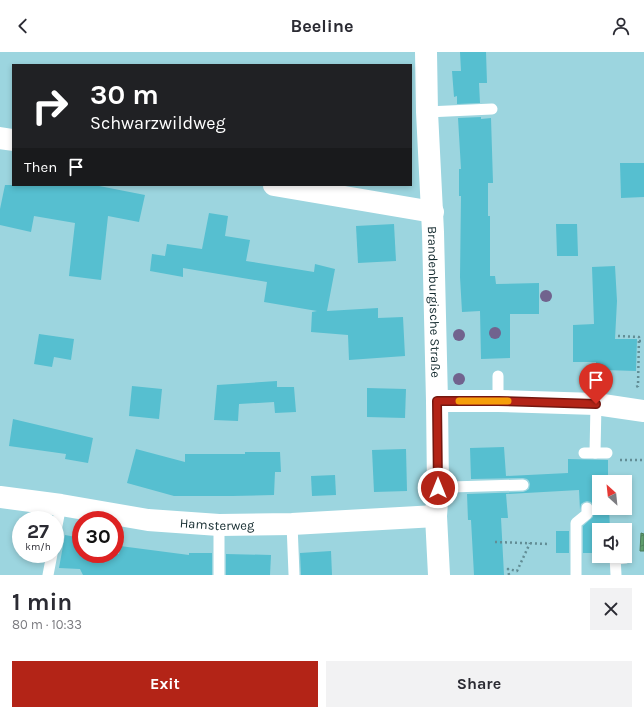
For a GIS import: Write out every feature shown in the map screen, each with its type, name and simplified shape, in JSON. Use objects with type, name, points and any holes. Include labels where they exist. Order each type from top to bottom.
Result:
[{"type":"street","name":"Brandenburgische Straße","points":[[426,52],[427,112],[433,212],[438,488],[436,516],[439,575]]},
{"type":"street","points":[[0,138],[12,140]]},
{"type":"street","points":[[280,186],[433,212]]},
{"type":"street","points":[[437,401],[596,404],[644,411]]},
{"type":"street","name":"Hamsterweg","points":[[0,497],[148,520],[219,525],[292,524],[436,516]]},
{"type":"lane","points":[[427,112],[492,109]]},
{"type":"lane","points":[[599,373],[589,453],[607,454]]},
{"type":"lane","points":[[498,376],[498,401]]},
{"type":"lane","points":[[438,488],[523,485]]},
{"type":"lane","points":[[60,511],[61,506]]},
{"type":"lane","points":[[576,575],[576,523],[587,514],[587,508]]},
{"type":"lane","points":[[292,524],[294,574]]},
{"type":"lane","points":[[219,525],[219,575]]},
{"type":"lane","points":[[48,575],[50,563]]},
{"type":"lane","points":[[615,563],[616,575]]},
{"type":"path","points":[[618,336],[639,337],[638,386],[634,388]]},
{"type":"path","points":[[639,341],[644,341]]},
{"type":"path","points":[[607,454],[614,460],[644,460]]},
{"type":"path","points":[[495,542],[550,544]]},
{"type":"path","points":[[509,575],[508,569],[518,570],[530,543]]},
{"type":"water","points":[[641,533],[644,534],[644,551],[640,551]]},
{"type":"building","points":[[460,52],[486,52],[487,83],[479,83],[480,103],[457,104],[457,96],[454,97],[452,71],[461,71]]},
{"type":"building","points":[[481,117],[481,119],[491,118],[493,183],[488,183],[488,216],[490,216],[490,276],[495,276],[496,284],[539,283],[539,314],[510,314],[510,358],[481,359],[480,311],[462,312],[460,277],[461,196],[459,196],[459,169],[461,169],[458,118]]},
{"type":"building","points":[[620,163],[644,163],[644,197],[621,198]]},
{"type":"building","points":[[5,185],[99,186],[145,195],[139,222],[108,216],[101,280],[69,276],[75,223],[34,216],[31,232],[0,225],[0,209]]},
{"type":"building","points":[[209,213],[228,216],[225,236],[250,240],[246,261],[314,272],[315,264],[335,269],[327,311],[378,308],[378,318],[403,317],[405,356],[349,360],[348,335],[311,332],[312,312],[317,311],[264,302],[267,282],[183,268],[183,277],[150,271],[152,254],[165,256],[167,244],[202,249]]},
{"type":"building","points":[[394,224],[396,261],[358,263],[356,226]]},
{"type":"building","points":[[556,224],[577,224],[578,256],[557,256]]},
{"type":"building","points":[[615,266],[617,301],[615,339],[637,339],[636,371],[605,370],[600,366],[596,367],[596,362],[573,362],[573,325],[594,324],[592,267]]},
{"type":"building","points":[[39,334],[74,339],[71,360],[54,357],[52,367],[34,364]]},
{"type":"building","points":[[277,381],[277,387],[294,387],[296,412],[275,413],[274,402],[239,404],[238,421],[214,420],[217,385]]},
{"type":"building","points":[[132,386],[162,389],[159,419],[129,416]]},
{"type":"building","points":[[367,388],[406,389],[405,418],[367,417]]},
{"type":"building","points":[[13,419],[93,438],[88,463],[65,459],[66,454],[9,446]]},
{"type":"building","points":[[504,447],[506,476],[568,473],[568,459],[608,460],[608,475],[592,475],[592,504],[587,501],[584,502],[581,504],[580,510],[579,490],[506,494],[508,518],[501,518],[504,575],[474,575],[471,520],[468,520],[467,494],[523,492],[529,489],[530,484],[527,479],[523,478],[471,479],[470,448]]},
{"type":"building","points":[[136,449],[185,462],[185,454],[245,454],[245,452],[280,452],[281,472],[275,472],[274,495],[174,496],[127,483]]},
{"type":"building","points":[[406,449],[407,491],[374,492],[372,450]]},
{"type":"building","points":[[335,475],[336,495],[312,496],[311,476]]},
{"type":"building","points":[[593,515],[609,515],[610,523],[592,523],[592,553],[583,553],[583,526]]},
{"type":"building","points":[[556,531],[569,531],[569,553],[556,553]]},
{"type":"building","points":[[65,535],[72,536],[72,563],[124,563],[124,547],[189,555],[189,553],[212,553],[212,575],[83,575],[80,569],[59,568],[60,563],[64,563]]},
{"type":"building","points":[[331,551],[332,575],[301,575],[300,553]]},
{"type":"building","points":[[226,554],[271,555],[270,575],[226,575]]},
{"type":"slow traffic","points":[[459,401],[508,401]]},
{"type":"route","points":[[438,488],[437,401],[596,404]]}]
